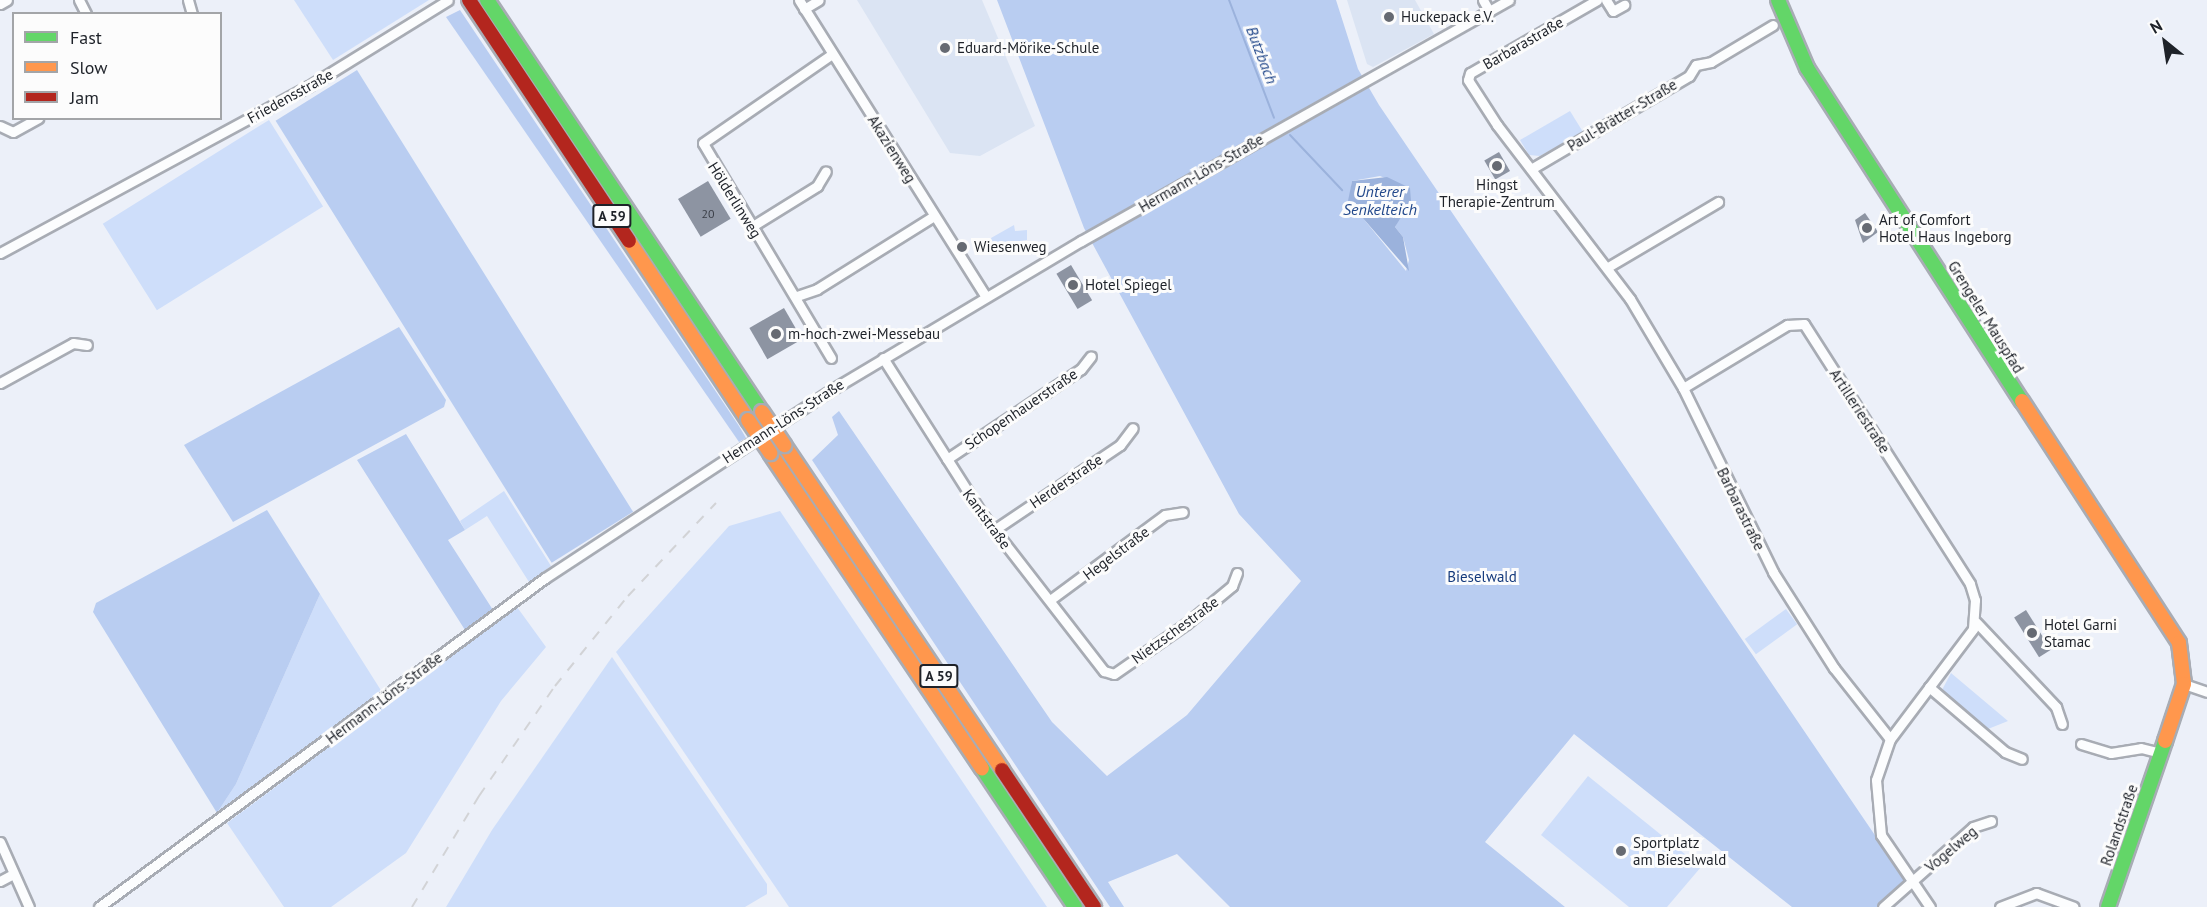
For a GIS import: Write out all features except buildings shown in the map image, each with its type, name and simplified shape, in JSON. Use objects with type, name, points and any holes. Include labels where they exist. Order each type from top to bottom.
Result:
[{"type":"main road","name":"Grengeler Mauspfad","points":[[1778,0],[1807,68],[2179,643]]},
{"type":"main road","name":"A 59","points":[[488,2],[1094,907]]},
{"type":"main road","name":"A 59","points":[[473,6],[1075,907]]},
{"type":"main road","name":"Rolandstraße","points":[[2108,907],[2184,684],[2179,643]]},
{"type":"street","points":[[0,4],[7,0]]},
{"type":"street","name":"Friedensstraße","points":[[0,253],[309,86],[448,0]]},
{"type":"street","name":"Akazienweg","points":[[799,0],[986,297]]},
{"type":"street","points":[[804,9],[819,0]]},
{"type":"street","points":[[1483,0],[1489,11]]},
{"type":"street","name":"Hermann-Löns-Straße","points":[[99,907],[545,578],[883,358],[986,297],[1509,0]]},
{"type":"street","name":"Barbarastraße","points":[[1597,0],[1470,73],[1468,80],[1492,118],[1608,267],[1683,388],[1773,572],[1834,668],[1890,740]]},
{"type":"street","points":[[1606,0],[1613,11],[1624,5]]},
{"type":"street","name":"Paul-Brätter-Straße","points":[[1531,169],[1689,75],[1696,65],[1711,62],[1773,25]]},
{"type":"street","name":"Hölderlinweg","points":[[831,358],[797,296],[752,227],[703,143],[832,54]]},
{"type":"street","points":[[3,129],[32,120]]},
{"type":"street","points":[[752,227],[817,186],[826,171]]},
{"type":"street","points":[[1608,267],[1718,202]]},
{"type":"street","points":[[797,296],[817,289],[934,216]]},
{"type":"street","name":"Artilleriestraße","points":[[1683,388],[1787,325],[1804,324],[1970,584],[1976,622]]},
{"type":"street","points":[[0,383],[73,344],[87,345]]},
{"type":"street","name":"Schopenhauerstraße","points":[[947,459],[1081,369],[1090,356]]},
{"type":"street","name":"Kantstraße","points":[[883,358],[994,530],[1104,671]]},
{"type":"street","name":"Herderstraße","points":[[994,530],[1120,445],[1133,428]]},
{"type":"street","name":"Hegelstraße","points":[[1050,600],[1165,515],[1183,512]]},
{"type":"street","name":"Nietzschestraße","points":[[1104,671],[1114,674],[1186,624],[1232,586],[1237,573]]},
{"type":"street","points":[[1930,907],[1881,835],[1876,780],[1890,740],[1976,622],[2056,708],[2062,724]]},
{"type":"street","points":[[2184,684],[2207,692]]},
{"type":"street","points":[[1929,687],[2006,752],[2022,759]]},
{"type":"street","points":[[2081,744],[2111,753],[2141,748],[2161,753]]},
{"type":"street","name":"Vogelweg","points":[[1883,907],[1973,826],[1991,821]]},
{"type":"street","points":[[0,842],[29,907]]},
{"type":"street","points":[[0,881],[13,874]]},
{"type":"street","points":[[2000,907],[2036,893],[2074,907]]},
{"type":"shaded area","points":[[294,0],[429,0],[333,60]]},
{"type":"shaded area","points":[[857,0],[982,0],[1035,126],[980,156],[950,153]]},
{"type":"shaded area","name":"Huckepack e.V.","points":[[1347,0],[1415,0],[1434,34],[1373,67],[1367,64]]},
{"type":"shaded area","points":[[1570,111],[1583,132],[1540,156],[1529,155],[1520,140]]},
{"type":"shaded area","points":[[269,120],[323,207],[157,310],[103,224]]},
{"type":"shaded area","points":[[1014,225],[1015,231],[1027,230],[1027,240],[993,245],[991,238]]},
{"type":"shaded area","points":[[504,491],[551,566],[529,582],[487,516],[465,530],[460,521]]},
{"type":"shaded area","points":[[780,511],[1047,907],[789,907],[616,652],[729,526]]},
{"type":"shaded area","points":[[320,594],[382,692],[217,813],[236,784]]},
{"type":"shaded area","points":[[517,607],[546,647],[501,701],[406,853],[331,907],[284,907],[227,823]]},
{"type":"shaded area","points":[[1786,609],[1797,624],[1756,654],[1745,639]]},
{"type":"shaded area","points":[[612,657],[767,884],[767,894],[745,907],[446,907],[492,830]]},
{"type":"shaded area","points":[[1951,673],[2008,721],[1988,729],[1942,690]]},
{"type":"shaded area","name":"Sportplatz am Bieselwald","points":[[1588,776],[1701,867],[1667,907],[1629,907],[1541,835]]},
{"type":"green space","name":"Bieselwald","points":[[997,0],[1336,0],[1358,69],[1379,105],[1904,878],[1902,885],[1878,907],[1792,907],[1574,734],[1485,842],[1565,907],[1230,907],[1177,854],[1108,882],[1124,907],[1110,907],[812,460],[838,435],[832,417],[839,411],[1052,722],[1107,776],[1187,715],[1301,581],[1239,514],[1084,228]],"holes":[[[1380,176],[1405,186],[1410,196],[1395,227],[1403,237],[1409,260],[1406,271],[1349,201],[1352,181]]]},
{"type":"green space","points":[[460,10],[746,438],[739,442],[446,17]]},
{"type":"green space","points":[[357,70],[633,512],[552,563],[276,121]]},
{"type":"green space","points":[[399,327],[446,400],[444,407],[233,522],[184,445]]},
{"type":"green space","points":[[406,434],[465,530],[448,540],[493,610],[465,630],[357,460]]},
{"type":"green space","points":[[267,510],[320,594],[236,784],[217,813],[93,612],[96,603]]},
{"type":"water","name":"Unterer Senkelteich","points":[[1387,177],[1410,188],[1411,201],[1395,227],[1403,237],[1409,271],[1348,201],[1352,181]]},
{"type":"waterway","name":"Butzbach","points":[[1229,0],[1274,118]]},
{"type":"waterway","name":"Butzbach","points":[[1290,135],[1342,190]]},
{"type":"railway","points":[[412,907],[479,796],[555,686],[628,596],[716,503]]},
{"type":"traffic: fast","points":[[487,0],[762,412]]},
{"type":"traffic: fast","points":[[1778,0],[1807,68],[2022,401]]},
{"type":"traffic: fast","points":[[2108,907],[2165,741]]},
{"type":"traffic: fast","points":[[982,768],[1075,907]]},
{"type":"traffic: slow","points":[[629,241],[748,420]]},
{"type":"traffic: slow","points":[[2022,401],[2179,643],[2184,684],[2165,741]]},
{"type":"traffic: slow","points":[[762,412],[784,445]]},
{"type":"traffic: slow","points":[[748,420],[770,453]]},
{"type":"traffic: slow","points":[[784,445],[1002,770]]},
{"type":"traffic: slow","points":[[770,453],[982,768]]},
{"type":"traffic: jam","points":[[469,0],[629,241]]},
{"type":"traffic: jam","points":[[1002,770],[1094,907]]},
{"type":"place","name":"Huckepack e.V.","points":[[1389,17]]},
{"type":"place","name":"Eduard-Mörike-Schule","points":[[945,48]]},
{"type":"place","name":"Hingst Therapie-Zentrum","points":[[1497,166]]},
{"type":"place","name":"Art of Comfort Hotel Haus Ingeborg","points":[[1867,228]]},
{"type":"place","name":"Wiesenweg","points":[[962,247]]},
{"type":"place","name":"Hotel Spiegel","points":[[1073,285]]},
{"type":"place","name":"m-hoch-zwei-Messebau","points":[[776,334]]},
{"type":"place","name":"Hotel Garni Stamac","points":[[2032,633]]},
{"type":"place","name":"Sportplatz am Bieselwald","points":[[1621,851]]}]
